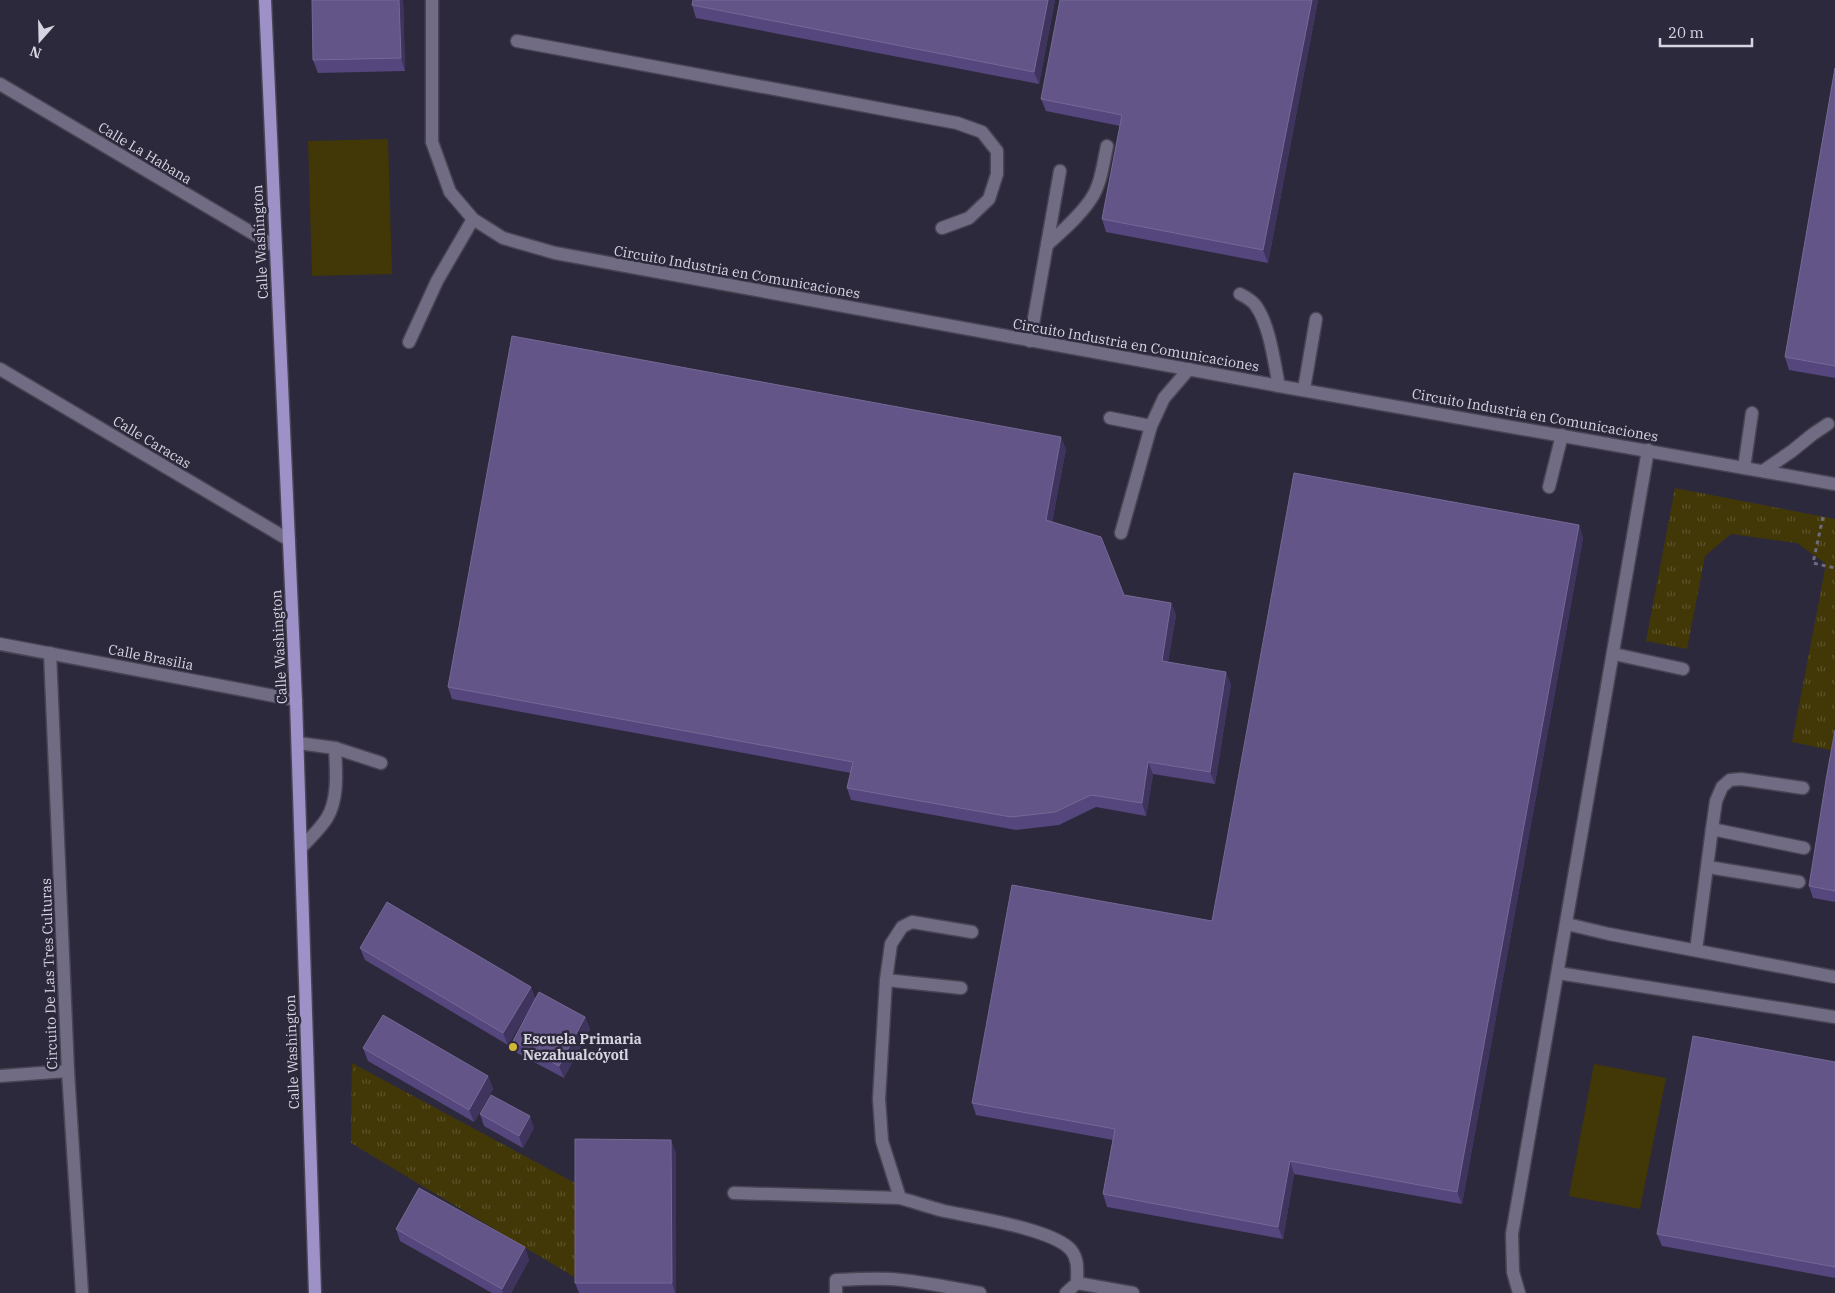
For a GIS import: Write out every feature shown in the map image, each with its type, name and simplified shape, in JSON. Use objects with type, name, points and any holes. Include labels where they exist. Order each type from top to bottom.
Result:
[{"type":"main road","name":"Calle Washington","points":[[265,0],[298,743],[315,1293]]},
{"type":"street","name":"Circuito Industria en Comunicaciones","points":[[432,0],[432,142],[450,192],[473,219],[503,238],[555,254],[1279,386],[1835,484]]},
{"type":"street","points":[[516,40],[957,123],[982,132],[997,151],[997,174],[989,200],[969,218],[942,228]]},
{"type":"street","name":"Calle La Habana","points":[[0,84],[276,247]]},
{"type":"street","points":[[1047,245],[1092,198],[1101,176],[1107,146]]},
{"type":"street","points":[[1030,341],[1060,172]]},
{"type":"street","points":[[409,342],[437,281],[473,219]]},
{"type":"street","points":[[1240,294],[1249,298],[1256,306],[1264,325],[1279,386]]},
{"type":"street","points":[[1304,389],[1316,319]]},
{"type":"street","name":"Calle Caracas","points":[[0,369],[289,540]]},
{"type":"street","points":[[1121,533],[1151,426],[1164,398],[1190,369]]},
{"type":"street","points":[[1744,468],[1752,414]]},
{"type":"street","points":[[1110,418],[1151,426]]},
{"type":"street","points":[[1763,471],[1792,452],[1828,424]]},
{"type":"street","points":[[1549,487],[1562,435]]},
{"type":"street","points":[[1519,1293],[1513,1272],[1512,1234],[1648,450]]},
{"type":"street","name":"Calle Brasilia","points":[[0,644],[296,700]]},
{"type":"street","name":"Circuito De Las Tres Culturas","points":[[50,652],[68,1071],[82,1293]]},
{"type":"street","points":[[1614,654],[1683,669]]},
{"type":"street","points":[[298,743],[335,748],[381,763]]},
{"type":"street","points":[[301,848],[322,826],[332,807],[335,793],[335,748]]},
{"type":"street","points":[[1696,950],[1716,801],[1722,787],[1730,780],[1741,779],[1803,788]]},
{"type":"street","points":[[1712,829],[1804,848]]},
{"type":"street","points":[[1708,867],[1799,882]]},
{"type":"street","points":[[900,1198],[882,1141],[880,1108],[886,980],[891,944],[902,927],[912,922],[972,932]]},
{"type":"street","points":[[1567,924],[1835,977]]},
{"type":"street","points":[[1558,973],[1835,1017]]},
{"type":"street","points":[[886,980],[961,988]]},
{"type":"street","points":[[0,1076],[68,1071]]},
{"type":"street","points":[[734,1193],[900,1198],[941,1210],[1025,1228],[1051,1238],[1070,1249],[1077,1261],[1077,1283],[1066,1293]]},
{"type":"street","points":[[836,1293],[836,1280],[892,1279],[980,1293]]},
{"type":"street","points":[[1077,1283],[1133,1293]]},
{"type":"path","points":[[1823,517],[1813,563],[1835,568]]},
{"type":"green space","points":[[388,139],[392,274],[312,276],[308,141]]},
{"type":"green space","points":[[1675,488],[1835,519],[1835,751],[1792,742],[1826,564],[1797,543],[1731,534],[1705,556],[1687,649],[1646,641]]},
{"type":"green space","points":[[352,1063],[575,1183],[576,1278],[351,1143]]},
{"type":"green space","points":[[1594,1064],[1666,1078],[1640,1209],[1569,1196]]},
{"type":"building","points":[[312,0],[399,0],[401,58],[313,60]]},
{"type":"building","points":[[693,0],[1048,0],[1034,72],[692,5]]},
{"type":"building","points":[[1060,0],[1312,0],[1263,250],[1102,219],[1122,115],[1041,99]]},
{"type":"building","points":[[1835,68],[1835,366],[1785,357]]},
{"type":"building","points":[[512,336],[1061,437],[1046,520],[1101,537],[1124,595],[1171,603],[1162,661],[1226,672],[1210,772],[1148,762],[1142,803],[1091,795],[1055,812],[1011,817],[847,788],[853,762],[448,687]]},
{"type":"building","points":[[1294,473],[1579,525],[1457,1192],[1290,1161],[1278,1227],[1103,1194],[1115,1129],[972,1103],[1012,885],[1212,921]]},
{"type":"building","points":[[1835,730],[1835,891],[1809,886]]},
{"type":"building","points":[[387,902],[531,987],[503,1033],[360,948]]},
{"type":"building","points":[[539,992],[585,1017],[559,1066],[513,1041]]},
{"type":"building","points":[[383,1015],[488,1076],[469,1110],[363,1048]]},
{"type":"building","points":[[1693,1036],[1835,1062],[1835,1267],[1657,1234]]},
{"type":"building","points":[[491,1095],[530,1116],[519,1136],[480,1114]]},
{"type":"building","points":[[575,1139],[671,1140],[672,1283],[575,1283]]},
{"type":"building","points":[[419,1188],[525,1247],[502,1289],[396,1229]]},
{"type":"place","name":"Escuela Primaria Nezahualcóyotl","points":[[513,1047]]}]
